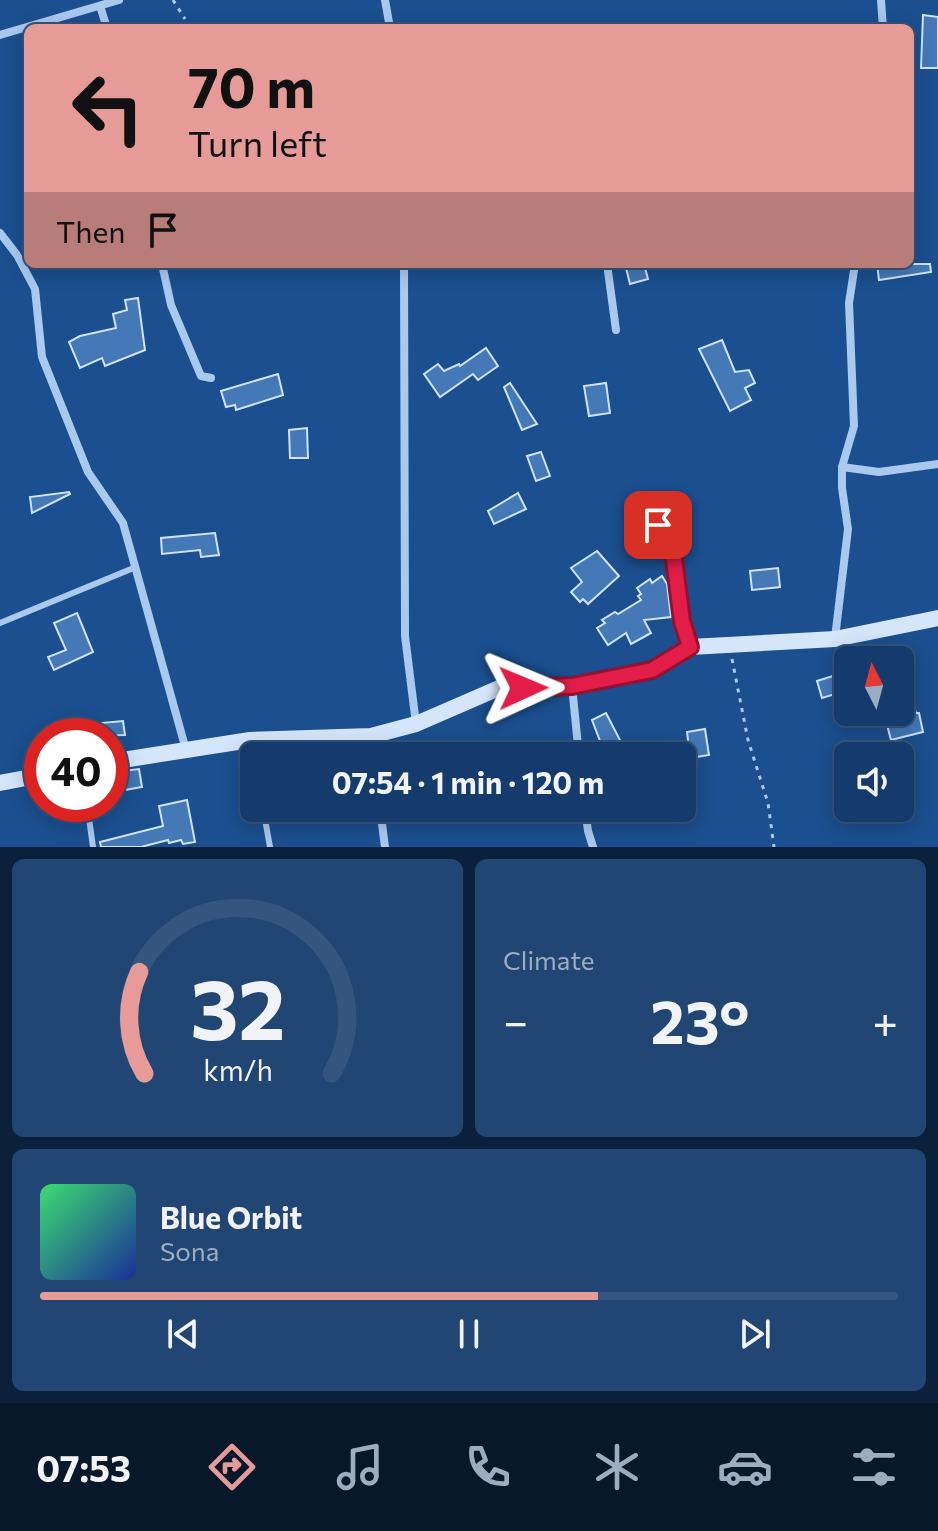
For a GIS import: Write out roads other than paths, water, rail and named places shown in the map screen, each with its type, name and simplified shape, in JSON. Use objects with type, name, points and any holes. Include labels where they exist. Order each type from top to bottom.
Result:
[{"type":"street","points":[[38,24],[119,0]]},
{"type":"street","points":[[385,0],[389,24]]},
{"type":"street","points":[[881,0],[883,24]]},
{"type":"street","points":[[100,6],[106,24]]},
{"type":"street","points":[[0,35],[24,28]]},
{"type":"street","points":[[0,233],[17,255],[35,289],[42,357],[88,472],[123,523],[186,751]]},
{"type":"street","points":[[163,268],[171,305],[201,376],[211,378]]},
{"type":"street","points":[[404,268],[405,636],[416,724]]},
{"type":"street","points":[[608,268],[616,330]]},
{"type":"street","points":[[835,639],[848,529],[842,467],[854,426],[849,303],[854,268]]},
{"type":"street","points":[[842,467],[879,472],[938,464]]},
{"type":"street","points":[[658,525],[674,559],[682,621],[690,647]]},
{"type":"street","points":[[128,759],[250,740],[371,736],[416,724],[499,688],[572,686],[652,670],[690,647],[835,639],[938,618]]},
{"type":"street","points":[[572,686],[578,742]]},
{"type":"street","points":[[371,736],[372,742]]},
{"type":"street","points":[[0,783],[24,778]]},
{"type":"street","points":[[382,822],[385,847]]},
{"type":"street","points":[[587,822],[593,847]]},
{"type":"lane","points":[[0,623],[136,567]]},
{"type":"lane","points":[[90,822],[93,847]]},
{"type":"lane","points":[[266,822],[270,847]]}]
